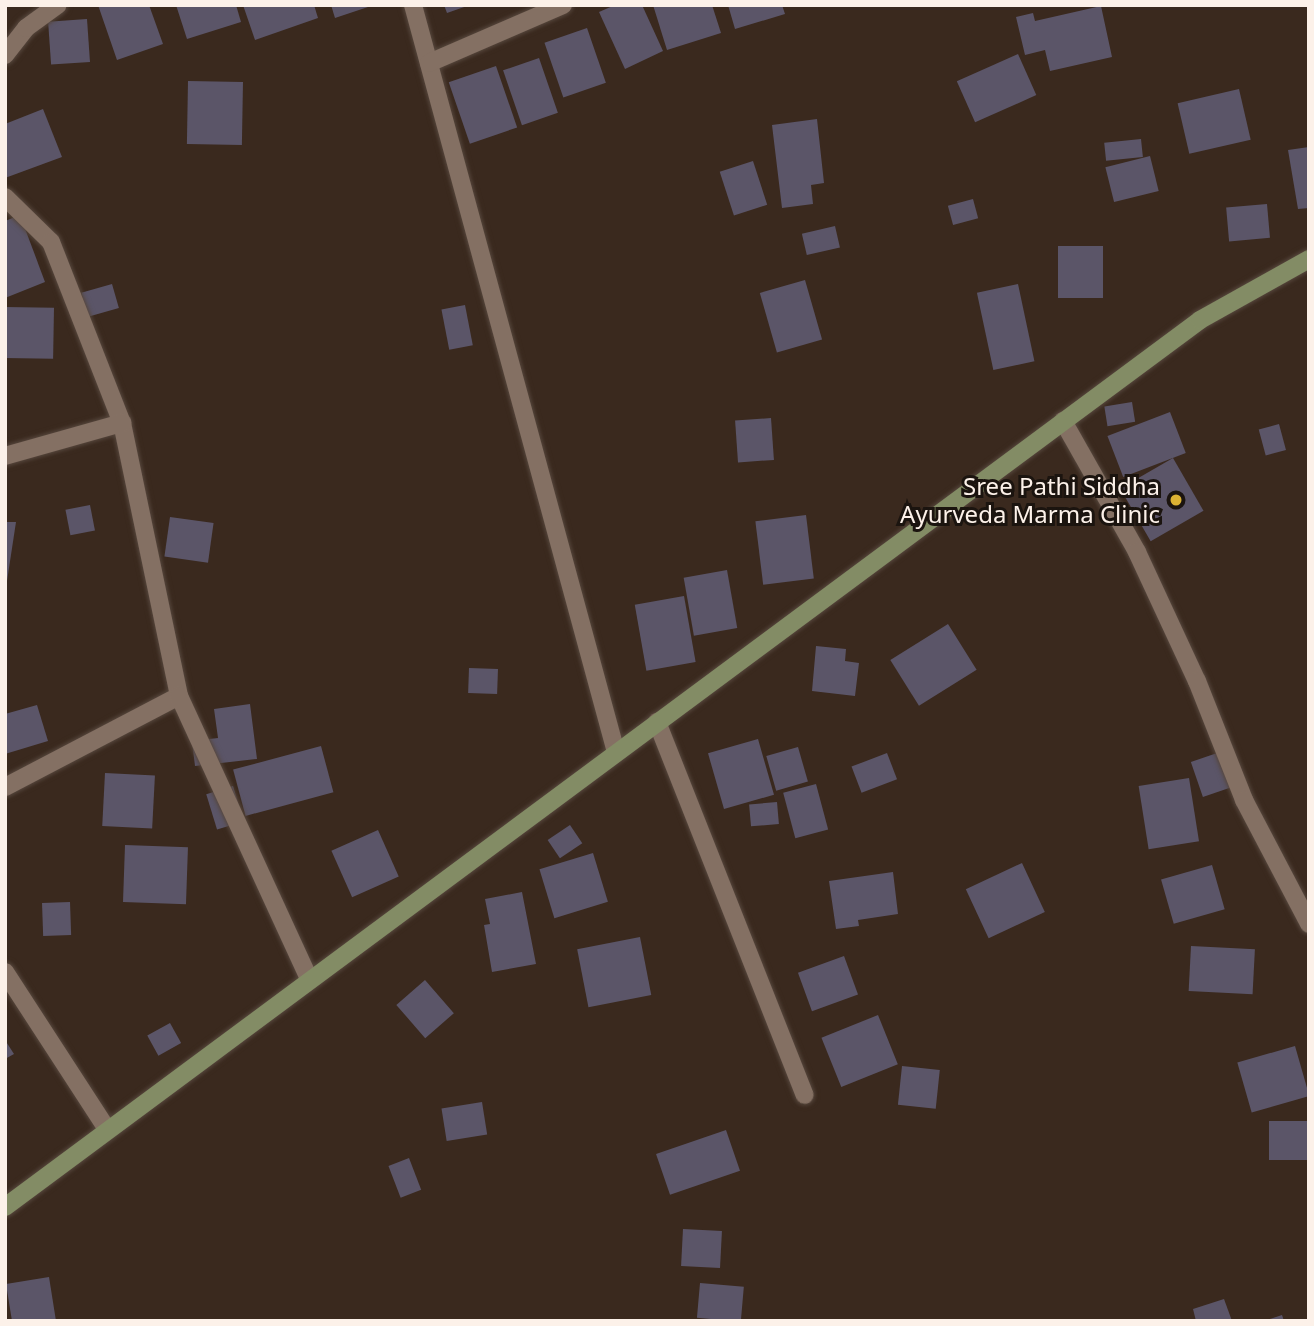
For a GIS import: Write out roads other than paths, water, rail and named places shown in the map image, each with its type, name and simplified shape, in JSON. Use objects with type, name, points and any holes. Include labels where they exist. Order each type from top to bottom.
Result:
[{"type":"main road","points":[[5,1207],[1200,320],[1309,259]]},
{"type":"street","points":[[5,54],[26,28],[58,5]]},
{"type":"street","points":[[413,5],[616,752]]},
{"type":"street","points":[[429,63],[563,5]]},
{"type":"street","points":[[5,197],[51,242],[122,423],[179,696],[309,979]]},
{"type":"street","points":[[1063,421],[1137,552],[1197,681],[1244,800],[1309,924]]},
{"type":"street","points":[[5,456],[122,423]]},
{"type":"street","points":[[5,787],[179,696]]},
{"type":"street","points":[[657,722],[805,1095]]},
{"type":"street","points":[[5,972],[107,1129]]},
{"type":"place","name":"Sree Pathi Siddha Ayurveda Marma Clinic","points":[[1176,500]]}]
